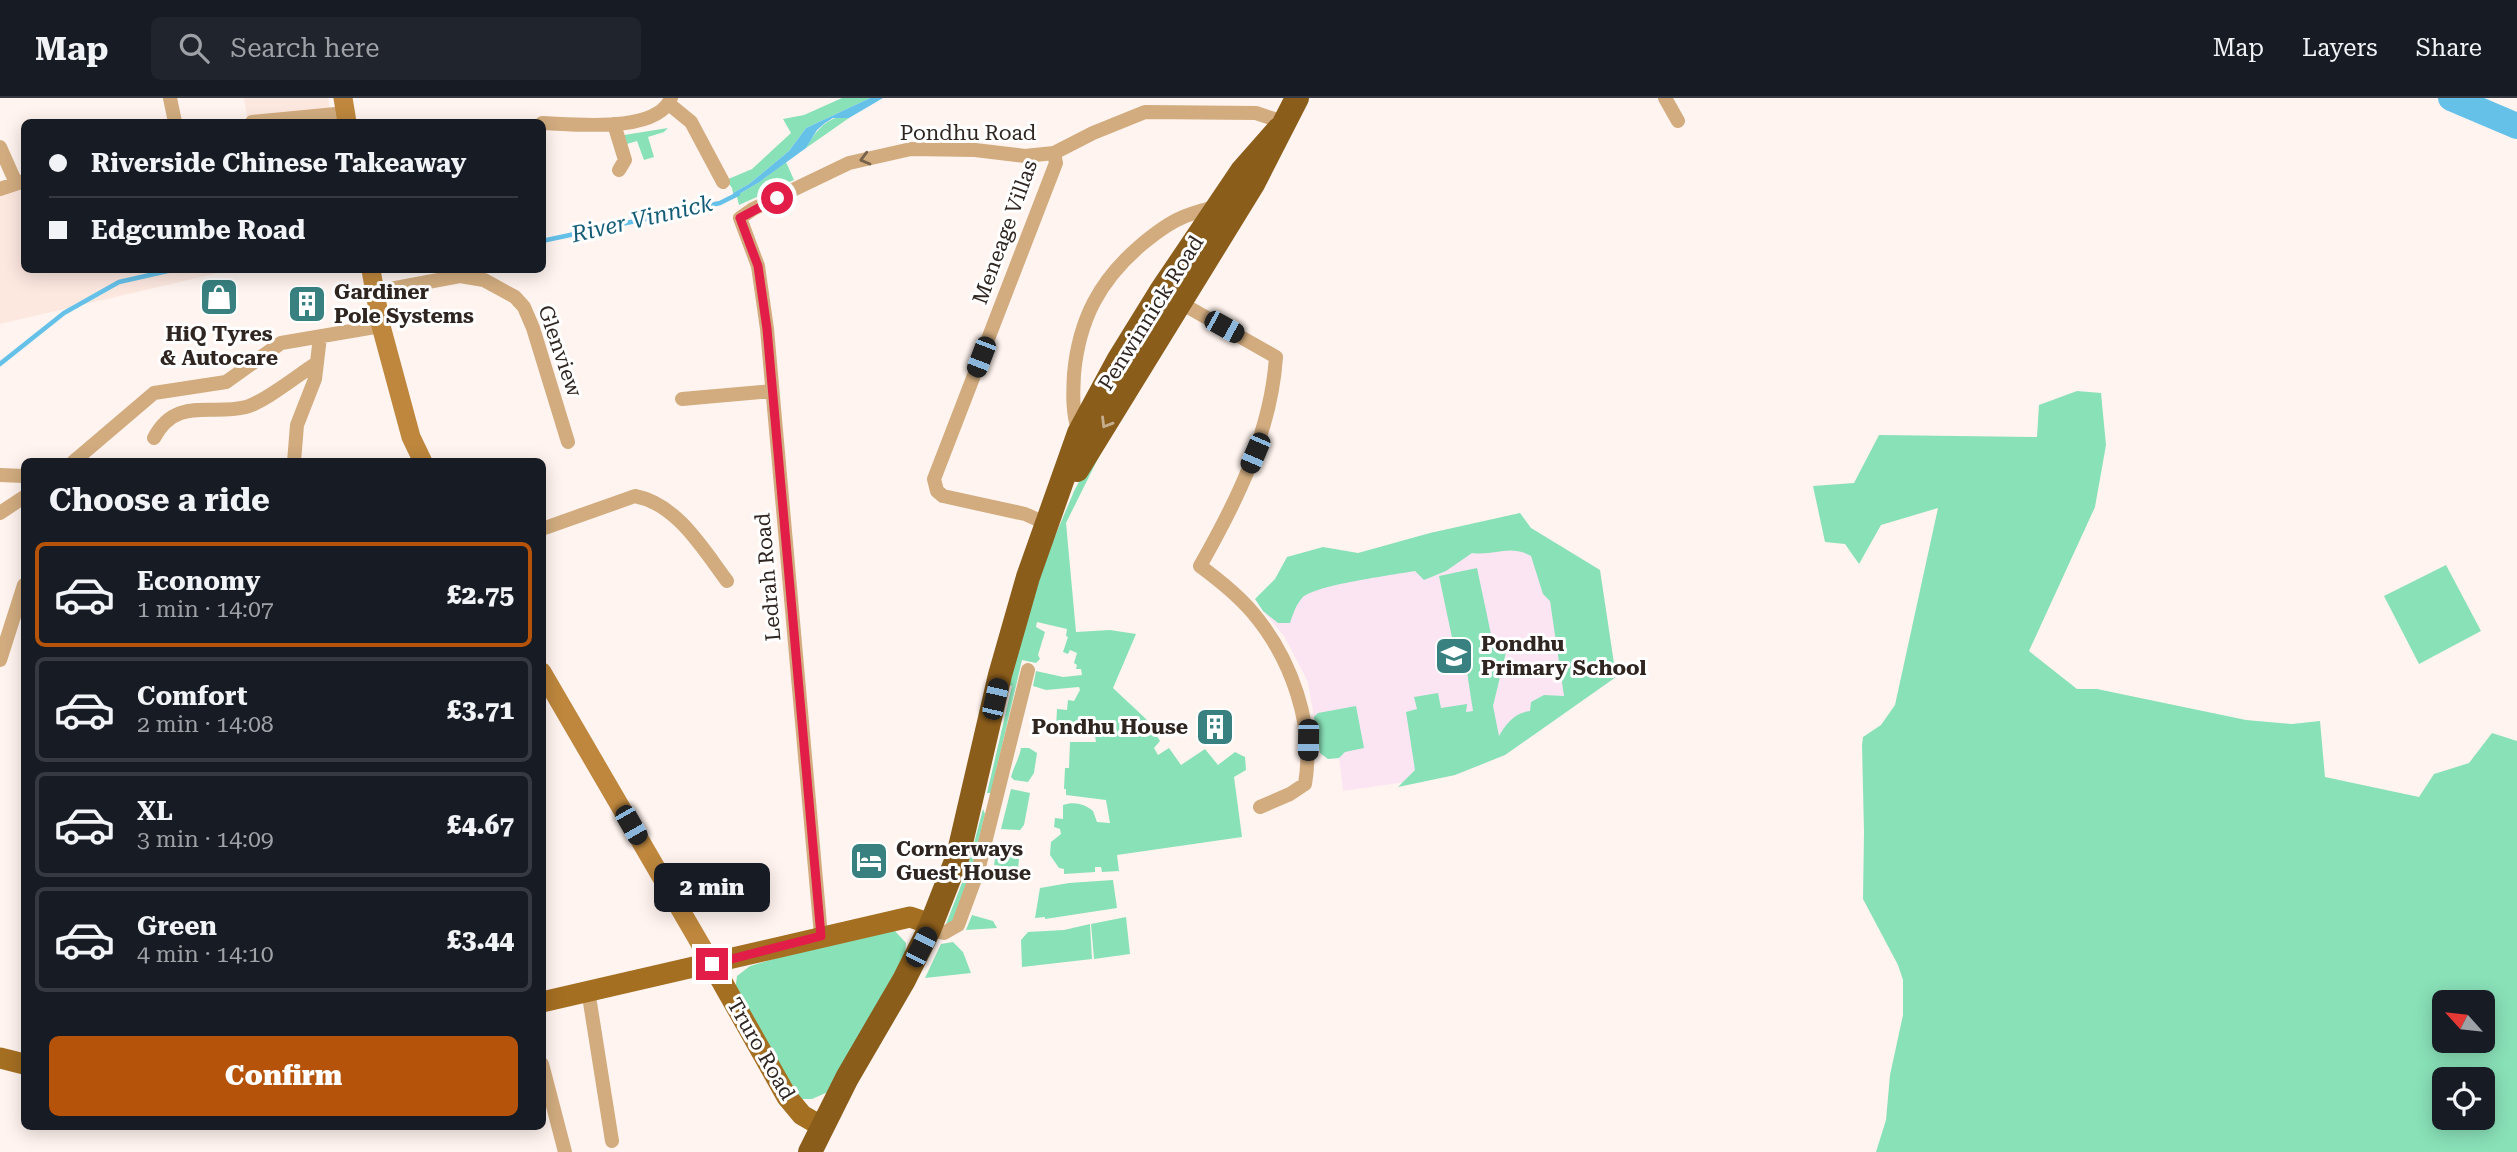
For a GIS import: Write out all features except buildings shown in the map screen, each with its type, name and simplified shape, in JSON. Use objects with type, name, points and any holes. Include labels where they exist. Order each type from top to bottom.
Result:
[{"type":"highway","name":"Penwinnick Road","points":[[821,1126],[904,980],[930,927],[984,800],[1000,675],[1028,577],[1079,433],[1119,359],[1170,297],[1253,184],[1297,98]]},
{"type":"highway","name":"Penwinnick Road","points":[[1050,519],[1218,206],[1281,125]]},
{"type":"highway","points":[[810,1152],[821,1126]]},
{"type":"main road","points":[[372,273],[381,326],[411,437],[421,458]]},
{"type":"main road","name":"Truro Road","points":[[546,679],[786,1097],[802,1115],[821,1126]]},
{"type":"main road","points":[[546,1001],[712,964],[821,936],[910,918],[930,927]]},
{"type":"main road","points":[[0,1058],[21,1063]]},
{"type":"street","points":[[170,98],[174,119]]},
{"type":"street","points":[[1665,98],[1678,121]]},
{"type":"street","points":[[546,123],[614,124],[656,116],[670,101],[691,122],[723,182]]},
{"type":"street","points":[[277,119],[345,111]]},
{"type":"street","name":"Pondhu Road","points":[[740,218],[753,209],[849,163],[911,149],[975,150],[1025,156],[1054,153],[1093,133],[1145,112],[1256,113],[1281,125]]},
{"type":"street","points":[[614,124],[625,160],[619,170]]},
{"type":"street","points":[[0,147],[20,182],[0,189]]},
{"type":"street","name":"Meneage Villas","points":[[1050,519],[943,496],[937,491],[934,479],[1056,163],[1054,153]]},
{"type":"street","points":[[1079,433],[1075,423],[1073,390],[1076,359],[1083,326],[1097,293],[1116,268],[1152,235],[1179,219],[1218,206]]},
{"type":"street","name":"Ledrah Road","points":[[740,218],[758,266],[772,391],[821,936]]},
{"type":"street","name":"Glenview","points":[[374,292],[460,276],[484,280],[514,296],[524,307],[533,328],[568,442]]},
{"type":"street","points":[[1170,297],[1276,357],[1268,410],[1255,453],[1232,506],[1200,566],[1238,597],[1254,613],[1270,636],[1293,682],[1308,740],[1305,784],[1260,807]]},
{"type":"street","points":[[78,458],[154,393],[226,382],[281,343],[381,326]]},
{"type":"street","points":[[294,458],[297,425],[315,379],[320,337]]},
{"type":"street","points":[[154,438],[160,426],[171,417],[187,410],[248,407],[317,363]]},
{"type":"street","points":[[682,400],[772,391]]},
{"type":"street","points":[[0,475],[21,476]]},
{"type":"street","points":[[546,528],[635,496],[648,499],[659,505],[690,533],[727,581]]},
{"type":"street","points":[[0,513],[21,499]]},
{"type":"street","points":[[0,660],[21,594]]},
{"type":"street","name":"Penwinnick Road","points":[[984,800],[1028,670]]},
{"type":"street","points":[[588,990],[612,1141]]},
{"type":"street","points":[[546,1079],[565,1152]]},
{"type":"shaded area","points":[[244,98],[328,98],[332,119],[248,119]]},
{"type":"shaded area","points":[[21,187],[21,273],[218,273],[0,324],[0,192]]},
{"type":"shaded area","name":"Pondhu Primary School","points":[[1531,528],[1600,570],[1616,677],[1505,755],[1455,775],[1343,791],[1339,758],[1328,759],[1320,753],[1308,682],[1284,636],[1263,611],[1321,580]]},
{"type":"green space","points":[[842,98],[870,98],[806,128],[789,151],[749,184],[733,193],[726,180],[752,169],[791,133],[783,119],[804,115]]},
{"type":"green space","points":[[838,117],[849,118],[806,148],[819,129]]},
{"type":"green space","points":[[668,128],[648,137],[654,157],[644,160],[637,141],[627,144],[624,135]]},
{"type":"green space","points":[[786,162],[794,180],[739,205],[737,197],[734,197]]},
{"type":"green space","points":[[1135,384],[1066,523],[1076,632],[1110,630],[1136,634],[1113,688],[1146,719],[1160,741],[1154,748],[1158,755],[1169,748],[1181,765],[1205,749],[1218,765],[1235,752],[1245,757],[1246,770],[1234,777],[1242,837],[1117,855],[1119,871],[1102,872],[1101,867],[1095,867],[1095,872],[1064,874],[1064,869],[1059,868],[1050,855],[1051,842],[1061,834],[1060,829],[1054,827],[1055,818],[1063,819],[1063,805],[1083,805],[1093,811],[1097,822],[1110,823],[1106,800],[1066,795],[1064,789],[1065,768],[1069,768],[1070,742],[1096,742],[1093,725],[1067,734],[1065,728],[1056,727],[1057,709],[1067,710],[1068,700],[1074,701],[1079,687],[1046,690],[1033,686],[1036,671],[1063,677],[1082,675],[1081,669],[1076,669],[1077,665],[1074,663],[1077,653],[1070,650],[1068,654],[1063,652],[1068,637],[1067,629],[1037,622],[1036,627],[1045,632],[1038,655],[1040,659],[1036,663],[1022,660],[991,793],[987,793],[1012,686],[1009,685],[1044,562],[1075,489]]},
{"type":"green space","points":[[2077,391],[2101,393],[2106,445],[2095,507],[2029,651],[2077,689],[2097,689],[2246,720],[2292,724],[2320,721],[2325,777],[2419,797],[2434,774],[2469,763],[2492,733],[2517,741],[2517,1152],[1876,1152],[1886,1120],[1890,1075],[1903,1015],[1903,980],[1898,965],[1863,899],[1862,745],[1863,737],[1881,725],[1895,705],[1938,508],[1881,525],[1859,564],[1845,544],[1825,542],[1813,486],[1854,483],[1879,435],[2037,437],[2039,405]]},
{"type":"green space","points":[[1520,513],[1531,528],[1600,570],[1616,677],[1505,755],[1455,775],[1398,787],[1415,770],[1406,712],[1417,709],[1414,697],[1438,693],[1441,708],[1467,704],[1466,712],[1473,711],[1463,646],[1454,647],[1439,576],[1477,568],[1492,639],[1503,640],[1507,648],[1493,706],[1499,736],[1511,720],[1530,711],[1531,702],[1544,695],[1564,696],[1550,601],[1543,594],[1531,556],[1516,551],[1472,553],[1446,571],[1424,580],[1415,571],[1322,589],[1302,598],[1290,623],[1278,623],[1263,611],[1255,599],[1275,579],[1287,557],[1323,547],[1358,553],[1430,533]]},
{"type":"green space","points":[[2446,565],[2481,631],[2419,664],[2384,596]]},
{"type":"green space","points":[[1356,706],[1364,748],[1345,752],[1339,758],[1328,759],[1320,753],[1314,717],[1318,713]]},
{"type":"green space","points":[[1021,748],[1029,748],[1037,753],[1034,773],[1028,782],[1011,777]]},
{"type":"green space","points":[[1011,789],[1030,793],[1024,825],[1020,830],[1001,829]]},
{"type":"green space","points":[[983,809],[985,814],[971,873],[955,920],[946,924],[967,870]]},
{"type":"green space","points":[[1021,843],[1018,868],[994,865],[997,846]]},
{"type":"green space","points":[[1113,880],[1117,908],[1045,919],[1035,918],[1040,888]]},
{"type":"green space","points":[[972,915],[993,921],[997,928],[966,930]]},
{"type":"green space","points":[[1126,917],[1130,954],[1094,959],[1091,924]]},
{"type":"green space","points":[[1090,924],[1092,959],[1022,967],[1021,940],[1028,932],[1064,930]]},
{"type":"green space","points":[[883,926],[895,931],[906,943],[905,954],[828,1092],[812,1099],[800,1099],[735,991],[737,976],[750,966]]},
{"type":"green space","points":[[953,942],[963,952],[971,973],[925,978],[941,944]]},
{"type":"water","points":[[870,98],[883,98],[849,118],[833,118],[825,123],[817,130],[806,148],[734,197],[733,193],[749,184],[789,151],[806,128]]},
{"type":"waterway","name":"River Vinnick","points":[[2451,98],[2517,126]]},
{"type":"waterway","name":"River Vinnick","points":[[546,240],[720,203],[738,194]]},
{"type":"waterway","name":"River Vinnick","points":[[0,364],[64,313],[119,282],[159,273]]},
{"type":"place","name":"HiQ Tyres & Autocare","points":[[219,297]]},
{"type":"place","name":"Gardiner Pole Systems","points":[[307,304]]},
{"type":"place","name":"Pondhu Primary School","points":[[1454,656]]},
{"type":"place","name":"Pondhu House","points":[[1215,727]]},
{"type":"place","name":"Cornerways Guest House","points":[[869,861]]},
{"type":"route","points":[[712,964],[821,936],[767,329],[758,266],[740,218],[777,198]]}]
